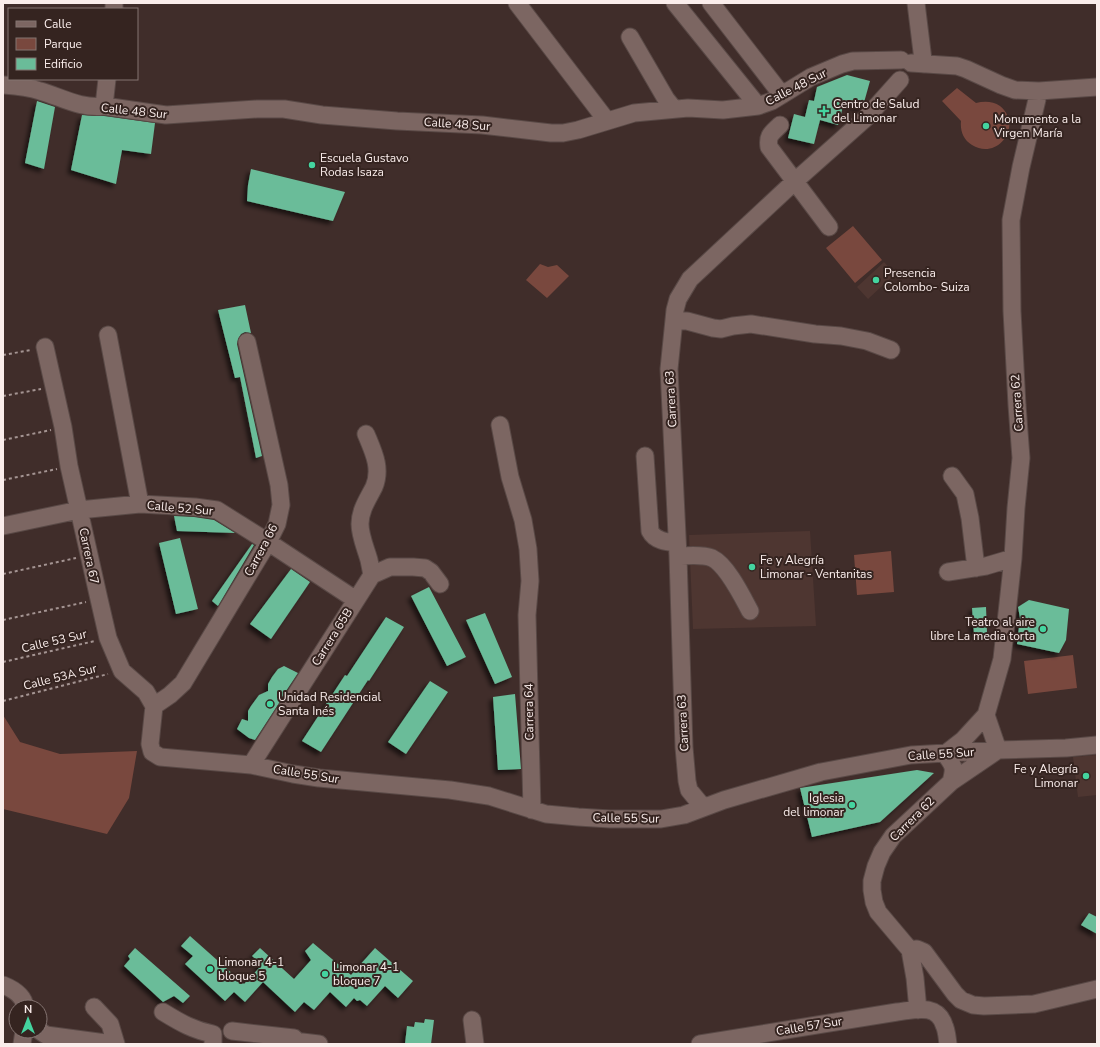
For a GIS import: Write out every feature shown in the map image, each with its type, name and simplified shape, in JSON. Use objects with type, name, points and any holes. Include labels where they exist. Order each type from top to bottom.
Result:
[{"type":"street","points":[[517,3],[607,121]]},
{"type":"street","points":[[675,3],[758,106]]},
{"type":"street","points":[[711,3],[782,95]]},
{"type":"street","points":[[912,62],[916,3]]},
{"type":"street","points":[[630,37],[666,99],[674,109]]},
{"type":"street","name":"Calle 48 Sur","points":[[3,85],[19,86],[40,91],[77,104],[97,107],[104,106],[166,115],[257,109],[284,109],[322,115],[397,121],[482,125],[551,133],[578,130],[634,113],[688,108],[723,110],[758,106],[772,101],[811,77],[853,61],[912,62],[957,66],[1015,90],[1039,91],[1097,87]]},
{"type":"street","name":"Carrera 63","points":[[703,807],[689,790],[684,747],[678,549],[668,369],[675,310],[678,299],[690,279],[794,182],[866,118],[900,80],[895,77],[893,72],[896,63],[912,62]]},
{"type":"street","points":[[104,106],[107,80]]},
{"type":"street","name":"Carrera 62","points":[[945,754],[963,740],[986,715],[1002,659],[1013,558],[1021,458],[1012,311],[1011,220],[1021,167],[1039,91]]},
{"type":"street","points":[[780,125],[768,137],[769,147],[829,227]]},
{"type":"street","points":[[674,321],[687,321],[713,328],[751,324],[815,334],[842,336],[867,341],[891,350]]},
{"type":"street","points":[[108,335],[140,504]]},
{"type":"street","name":"Carrera 66","points":[[154,706],[182,683],[268,542],[277,524],[281,505],[279,485],[247,342]]},
{"type":"street","name":"Carrera 67","points":[[45,347],[63,427],[79,510],[108,638],[122,671],[146,692],[154,706]]},
{"type":"street","name":"Carrera 64","points":[[500,425],[510,477],[523,520],[528,550],[530,581],[527,615],[532,810]]},
{"type":"street","points":[[366,434],[377,464],[377,475],[374,486],[361,514],[360,525],[372,575],[390,567],[425,568],[432,572],[440,584]]},
{"type":"street","points":[[645,456],[650,531],[652,535],[678,549],[712,559],[722,567],[737,587],[750,611]]},
{"type":"street","points":[[952,476],[965,494],[970,518],[976,568]]},
{"type":"street","name":"Calle 52 Sur","points":[[3,526],[79,510],[140,504],[195,507],[217,510],[356,600]]},
{"type":"street","points":[[948,572],[976,568],[1013,558]]},
{"type":"street","name":"Carrera 65B","points":[[251,765],[372,575]]},
{"type":"street","name":"Calle 55 Sur","points":[[154,706],[150,744],[152,752],[160,757],[251,765],[319,778],[465,792],[489,796],[546,814],[578,817],[661,819],[684,815],[724,800],[821,772],[911,755],[1066,748],[1097,745]]},
{"type":"street","points":[[986,715],[998,750]]},
{"type":"street","name":"Carrera 62","points":[[918,1010],[915,978],[910,950],[878,912],[874,902],[872,881],[876,866],[882,852],[893,836],[951,782],[998,750]]},
{"type":"street","points":[[945,754],[953,764],[954,771],[951,782]]},
{"type":"street","points":[[910,950],[917,948],[924,952],[955,994],[962,1000],[973,1005],[1034,1004],[1097,989]]},
{"type":"street","points":[[3,985],[12,988],[23,999]]},
{"type":"street","points":[[48,1038],[114,1044],[110,1024],[94,1007]]},
{"type":"street","points":[[918,1010],[930,1010],[938,1014],[944,1024],[948,1044]]},
{"type":"street","name":"Calle 57 Sur","points":[[700,1044],[896,1012],[918,1010]]},
{"type":"street","points":[[163,1012],[187,1026],[199,1031],[213,1034],[213,1044]]},
{"type":"street","points":[[472,1020],[475,1044]]},
{"type":"street","points":[[232,1031],[296,1041]]},
{"type":"path","points":[[3,355],[45,347]]},
{"type":"path","points":[[3,396],[54,386]]},
{"type":"path","points":[[3,440],[63,427]]},
{"type":"path","points":[[3,480],[70,466]]},
{"type":"path","points":[[3,574],[90,555]]},
{"type":"path","points":[[3,620],[99,599]]},
{"type":"path","name":"Calle 53 Sur","points":[[3,662],[108,638]]},
{"type":"path","name":"Calle 53A Sur","points":[[3,701],[122,671]]},
{"type":"shaded area","name":"Presencia Colombo- Suiza","points":[[884,262],[895,274],[868,299],[857,287]]},
{"type":"shaded area","name":"Fe y Alegría Limonar - Ventanitas","points":[[810,531],[816,626],[693,629],[689,535]]},
{"type":"shaded area","name":"Fe y Alegría Limonar","points":[[1097,755],[1097,795],[1078,797],[1073,757]]},
{"type":"green space","points":[[957,88],[976,103],[994,103],[1000,106],[1007,114],[1009,123],[1008,131],[1004,139],[998,145],[981,149],[972,145],[964,138],[961,128],[961,121],[942,101]]},
{"type":"green space","points":[[853,226],[882,260],[855,283],[826,248]]},
{"type":"green space","points":[[540,264],[548,267],[557,265],[569,276],[547,298],[526,280]]},
{"type":"green space","points":[[891,551],[894,592],[857,595],[854,555]]},
{"type":"green space","points":[[1073,655],[1077,688],[1028,694],[1024,661]]},
{"type":"green space","points":[[3,715],[20,742],[60,754],[137,751],[129,798],[107,834],[3,809]]},
{"type":"building","name":"Centro de Salud del Limonar","points":[[847,75],[870,81],[863,106],[861,108],[844,103],[838,125],[820,120],[814,144],[788,138],[794,114],[805,117],[809,100],[814,101],[817,87]]},
{"type":"building","points":[[37,101],[55,107],[44,169],[25,163]]},
{"type":"building","points":[[82,115],[104,116],[155,123],[151,154],[122,150],[116,184],[71,170]]},
{"type":"building","points":[[251,169],[345,192],[333,221],[247,201]]},
{"type":"building","points":[[245,305],[251,333],[245,332],[241,334],[237,344],[262,456],[256,458],[240,377],[235,378],[218,310]]},
{"type":"building","points":[[174,516],[214,520],[235,533],[177,531]]},
{"type":"building","points":[[180,538],[198,609],[176,614],[159,543]]},
{"type":"building","points":[[252,544],[254,545],[218,606],[212,601]]},
{"type":"building","points":[[291,569],[310,582],[271,639],[250,624]]},
{"type":"building","points":[[429,587],[466,657],[447,666],[411,596]]},
{"type":"building","name":"Teatro al aire libre La media torta","points":[[1029,600],[1069,609],[1066,640],[1059,653],[1017,644],[1020,618],[1018,607]]},
{"type":"building","points":[[986,607],[987,633],[974,634],[972,608]]},
{"type":"building","points":[[485,613],[512,677],[495,684],[466,620]]},
{"type":"building","points":[[386,617],[404,627],[321,752],[302,741],[345,675],[347,676]]},
{"type":"building","name":"Unidad Residencial Santa Inés","points":[[284,666],[298,673],[280,698],[281,700],[255,740],[249,738],[237,729],[242,719],[248,721],[248,711],[251,706],[259,695],[268,691],[268,684],[272,677],[278,669]]},
{"type":"building","points":[[430,681],[448,692],[406,754],[388,742]]},
{"type":"building","points":[[515,694],[521,769],[498,770],[493,697]]},
{"type":"building","name":"Iglesia del limonar","points":[[917,770],[934,773],[880,822],[812,837],[800,788]]},
{"type":"building","points":[[1089,913],[1097,917],[1097,934],[1081,925]]},
{"type":"building","points":[[190,936],[244,984],[260,967],[257,964],[259,962],[252,956],[260,948],[294,979],[311,960],[305,951],[313,943],[351,975],[375,948],[413,981],[398,998],[385,986],[367,1006],[360,1000],[357,1001],[354,998],[346,1007],[330,992],[314,1010],[304,1002],[295,1012],[263,982],[245,1002],[234,992],[225,1001],[185,964],[193,956],[181,946]]},
{"type":"building","points":[[135,948],[190,996],[183,1003],[174,996],[163,1002],[124,966],[130,959],[128,956]]},
{"type":"building","points":[[425,1019],[434,1020],[431,1044],[405,1044],[407,1026],[414,1027],[415,1022],[424,1023]]},
{"type":"place","name":"Centro de Salud del Limonar","points":[[824,111]]},
{"type":"place","name":"Monumento a la Virgen María","points":[[986,126]]},
{"type":"place","name":"Escuela Gustavo Rodas Isaza","points":[[312,165]]},
{"type":"place","name":"Presencia Colombo- Suiza","points":[[876,280]]},
{"type":"place","name":"Fe y Alegría Limonar - Ventanitas","points":[[752,567]]},
{"type":"place","name":"Teatro al aire libre La media torta","points":[[1043,629]]},
{"type":"place","name":"Unidad Residencial Santa Inés","points":[[270,704]]},
{"type":"place","name":"Fe y Alegría Limonar","points":[[1086,776]]},
{"type":"place","name":"Iglesia del limonar","points":[[852,805]]},
{"type":"place","name":"Limonar 4-1 bloque 5","points":[[210,969]]},
{"type":"place","name":"Limonar 4-1 bloque 7","points":[[325,974]]}]
